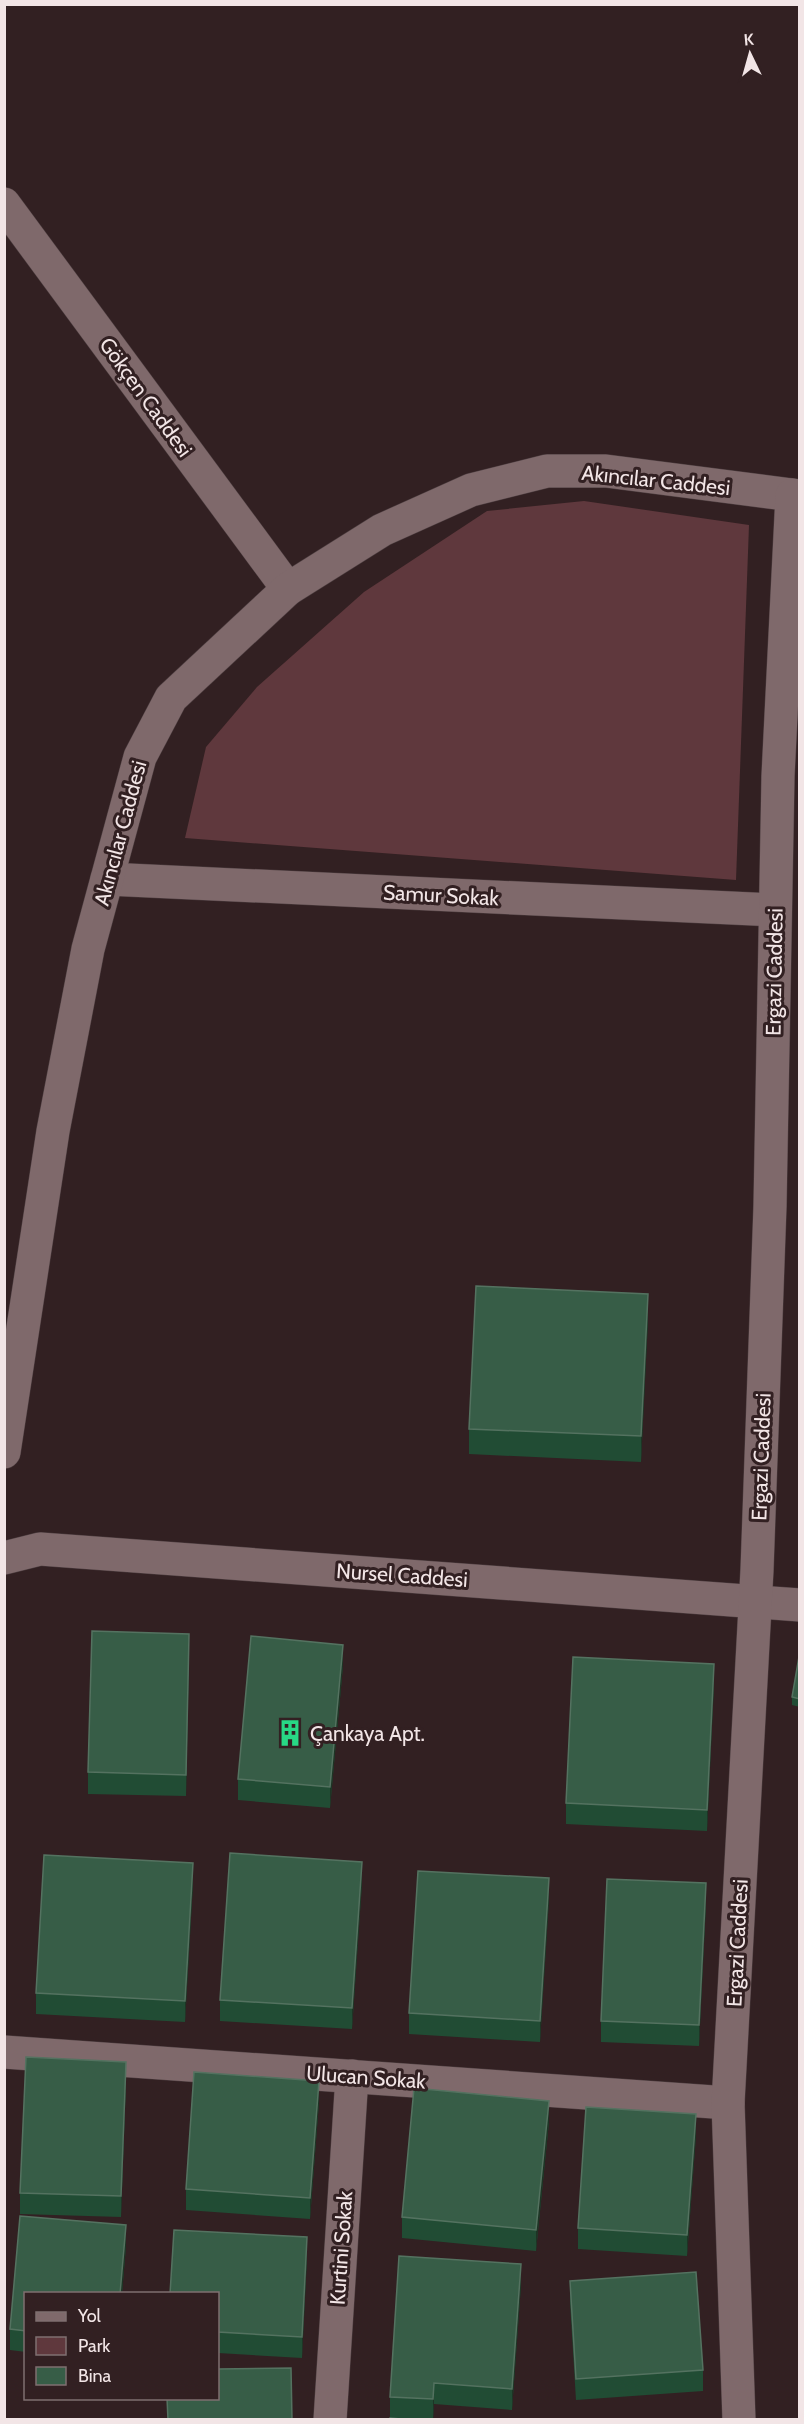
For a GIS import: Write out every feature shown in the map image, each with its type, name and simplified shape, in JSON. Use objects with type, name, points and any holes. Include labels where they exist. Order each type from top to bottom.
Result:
[{"type":"street","name":"Gökçen Caddesi","points":[[4,204],[288,589]]},
{"type":"street","name":"Akıncılar Caddesi","points":[[4,1452],[53,1131],[88,949],[140,757],[171,698],[288,589],[382,530],[471,490],[547,471],[606,471],[796,496]]},
{"type":"street","name":"Ergazi Caddesi","points":[[739,2420],[728,2103],[755,1601],[770,1218],[778,764],[796,496]]},
{"type":"street","name":"Samur Sokak","points":[[107,879],[776,910]]},
{"type":"street","name":"Nursel Caddesi","points":[[4,1558],[40,1549],[800,1605]]},
{"type":"street","name":"Ulucan Sokak","points":[[4,2052],[728,2103]]},
{"type":"street","name":"Kurtini Sokak","points":[[330,2420],[352,2076]]},
{"type":"green space","points":[[584,501],[749,525],[736,880],[185,838],[206,747],[257,687],[364,592],[487,511]]},
{"type":"building","points":[[476,1286],[648,1294],[641,1436],[469,1429]]},
{"type":"building","points":[[92,1631],[189,1634],[186,1775],[88,1772]]},
{"type":"building","name":"Çankaya Apt.","points":[[251,1636],[343,1645],[330,1787],[238,1779]]},
{"type":"building","points":[[800,1651],[800,1699],[792,1697]]},
{"type":"building","points":[[573,1657],[714,1664],[707,1810],[566,1803]]},
{"type":"building","points":[[230,1853],[362,1862],[352,2008],[220,2000]]},
{"type":"building","points":[[44,1855],[193,1863],[185,2001],[36,1993]]},
{"type":"building","points":[[418,1871],[549,1878],[540,2021],[409,2013]]},
{"type":"building","points":[[607,1879],[706,1883],[699,2025],[601,2021]]},
{"type":"building","points":[[26,2057],[126,2062],[121,2196],[20,2193]]},
{"type":"building","points":[[194,2072],[319,2081],[310,2198],[186,2189]]},
{"type":"building","points":[[414,2088],[549,2101],[536,2230],[402,2217]]},
{"type":"building","points":[[586,2107],[696,2114],[687,2235],[578,2228]]},
{"type":"building","points":[[20,2216],[126,2225],[120,2292],[24,2292],[24,2331],[10,2329]]},
{"type":"building","points":[[174,2230],[307,2237],[302,2337],[219,2332],[219,2292],[170,2292]]},
{"type":"building","points":[[399,2256],[521,2264],[512,2389],[434,2383],[433,2399],[390,2397]]},
{"type":"building","points":[[696,2272],[703,2370],[576,2379],[570,2281]]},
{"type":"building","points":[[291,2368],[292,2420],[168,2420],[167,2400],[219,2400],[219,2369]]},
{"type":"place","name":"Çankaya Apt.","points":[[290,1733]]}]
